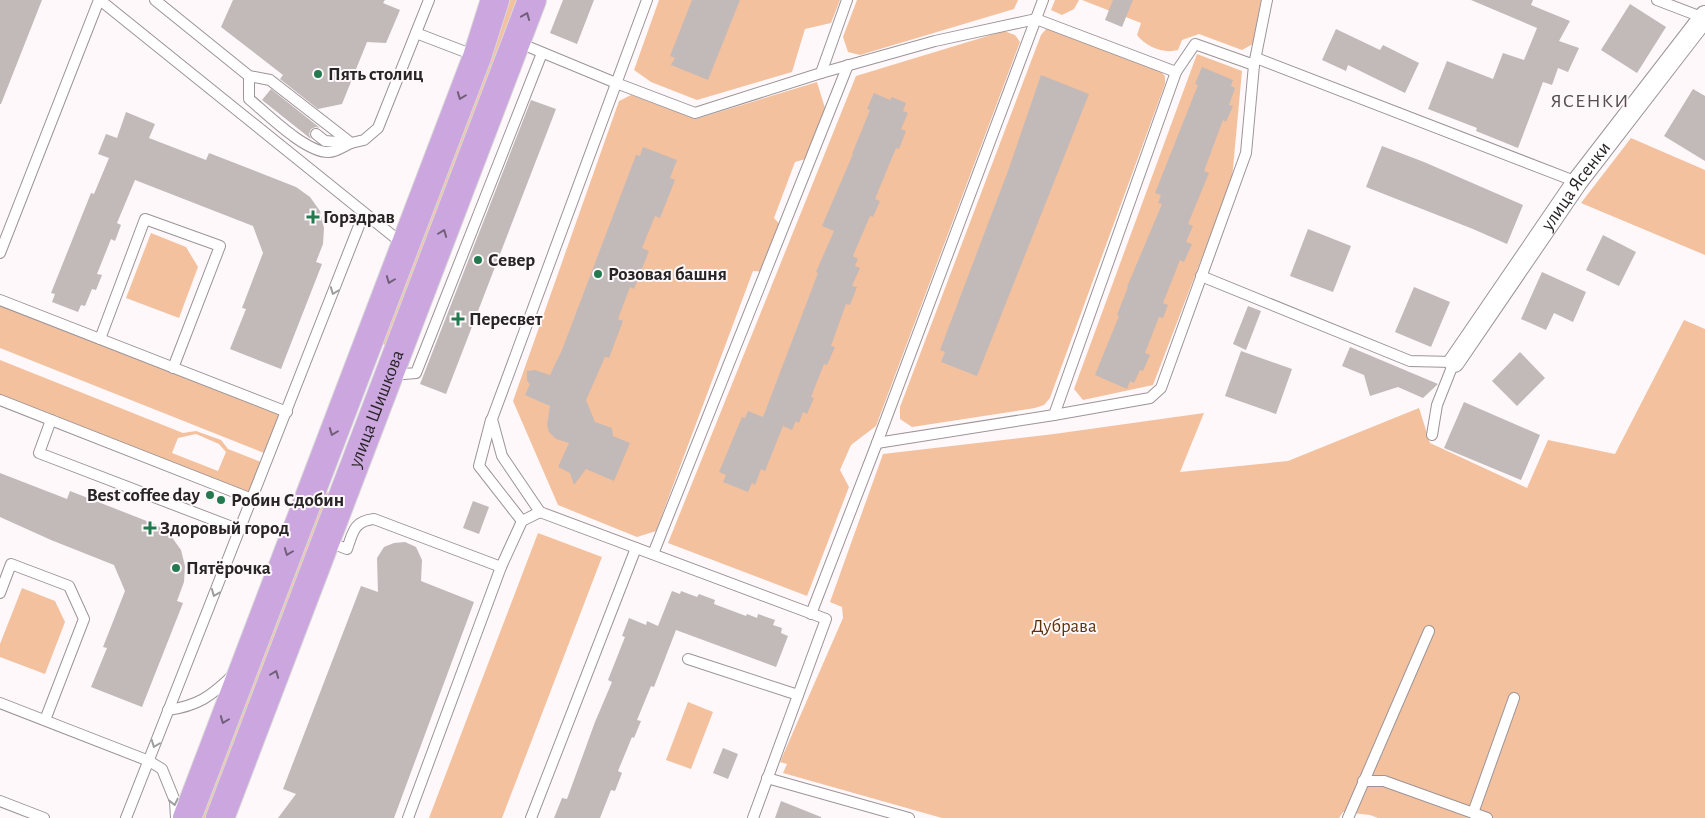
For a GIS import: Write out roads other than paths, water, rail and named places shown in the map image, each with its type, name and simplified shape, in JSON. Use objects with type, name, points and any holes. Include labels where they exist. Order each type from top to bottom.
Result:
[{"type":"main road","name":"улица Шишкова","points":[[187,818],[476,56],[495,0]]},
{"type":"main road","name":"улица Шишкова","points":[[220,818],[232,806],[346,487],[532,0]]},
{"type":"main road","points":[[364,349],[392,368]]},
{"type":"main road","points":[[316,475],[346,487]]},
{"type":"street","name":"улица Ясенки","points":[[1454,362],[1577,182],[1704,17]]},
{"type":"lane","points":[[0,253],[100,0],[404,245]]},
{"type":"lane","points":[[155,0],[249,76],[270,80],[351,143]]},
{"type":"lane","points":[[249,76],[249,99],[304,144],[315,150],[330,152],[364,140],[378,128],[429,0]]},
{"type":"lane","points":[[522,521],[479,466],[492,419],[535,298],[647,0]]},
{"type":"lane","points":[[821,73],[847,0]]},
{"type":"lane","points":[[811,614],[1043,0]]},
{"type":"lane","points":[[877,443],[1150,398],[1160,388],[1246,153],[1255,62],[1267,0]]},
{"type":"lane","points":[[1657,0],[1704,17]]},
{"type":"lane","points":[[516,42],[695,113],[821,73],[935,41],[1036,19],[1176,72]]},
{"type":"lane","points":[[416,33],[476,56]]},
{"type":"lane","points":[[1054,415],[1176,72],[1195,44],[1255,62],[1577,182]]},
{"type":"lane","points":[[392,368],[416,373],[542,52]]},
{"type":"lane","points":[[653,554],[848,65]]},
{"type":"lane","points":[[316,134],[325,142],[351,143]]},
{"type":"lane","points":[[126,818],[364,213]]},
{"type":"lane","points":[[100,339],[145,219],[220,246],[174,368]]},
{"type":"lane","points":[[1201,276],[1410,361],[1454,362],[1437,405],[1432,435]]},
{"type":"lane","points":[[0,300],[286,412]]},
{"type":"lane","points":[[0,400],[252,499]]},
{"type":"lane","points":[[492,419],[502,456],[540,512],[826,619],[753,818]]},
{"type":"lane","points":[[51,420],[39,453],[240,530]]},
{"type":"lane","points":[[408,818],[501,567],[522,521],[540,512]]},
{"type":"lane","points":[[326,541],[347,549],[355,527],[364,520],[374,519],[501,567]]},
{"type":"lane","points":[[531,818],[636,548]]},
{"type":"lane","points":[[0,593],[11,564],[69,586],[84,619],[45,720]]},
{"type":"lane","points":[[1348,818],[1429,631]]},
{"type":"lane","points":[[688,659],[798,695]]},
{"type":"lane","points":[[168,710],[186,708],[214,693],[246,660]]},
{"type":"lane","points":[[1473,813],[1514,698]]},
{"type":"lane","points":[[0,702],[148,761],[162,769],[175,801],[176,818]]},
{"type":"lane","points":[[767,778],[909,818]]},
{"type":"lane","points":[[1363,781],[1384,781],[1487,818]]},
{"type":"lane","points":[[0,801],[44,818]]},
{"type":"place","name":"Пять столиц","points":[[318,74]]},
{"type":"place","name":"Горздрав","points":[[313,217]]},
{"type":"place","name":"Север","points":[[478,260]]},
{"type":"place","name":"Розовая башня","points":[[598,274]]},
{"type":"place","name":"Пересвет","points":[[458,319]]},
{"type":"place","name":"Best coffee day","points":[[210,495]]},
{"type":"place","name":"Робин Сдобин","points":[[221,500]]},
{"type":"place","name":"Здоровый город","points":[[150,528]]},
{"type":"place","name":"Пятёрочка","points":[[176,568]]},
{"type":"district","name":"ЯСЕНКИ","points":[[1590,101]]},
{"type":"park label","name":"Дубрава","points":[[1064,626]]}]
